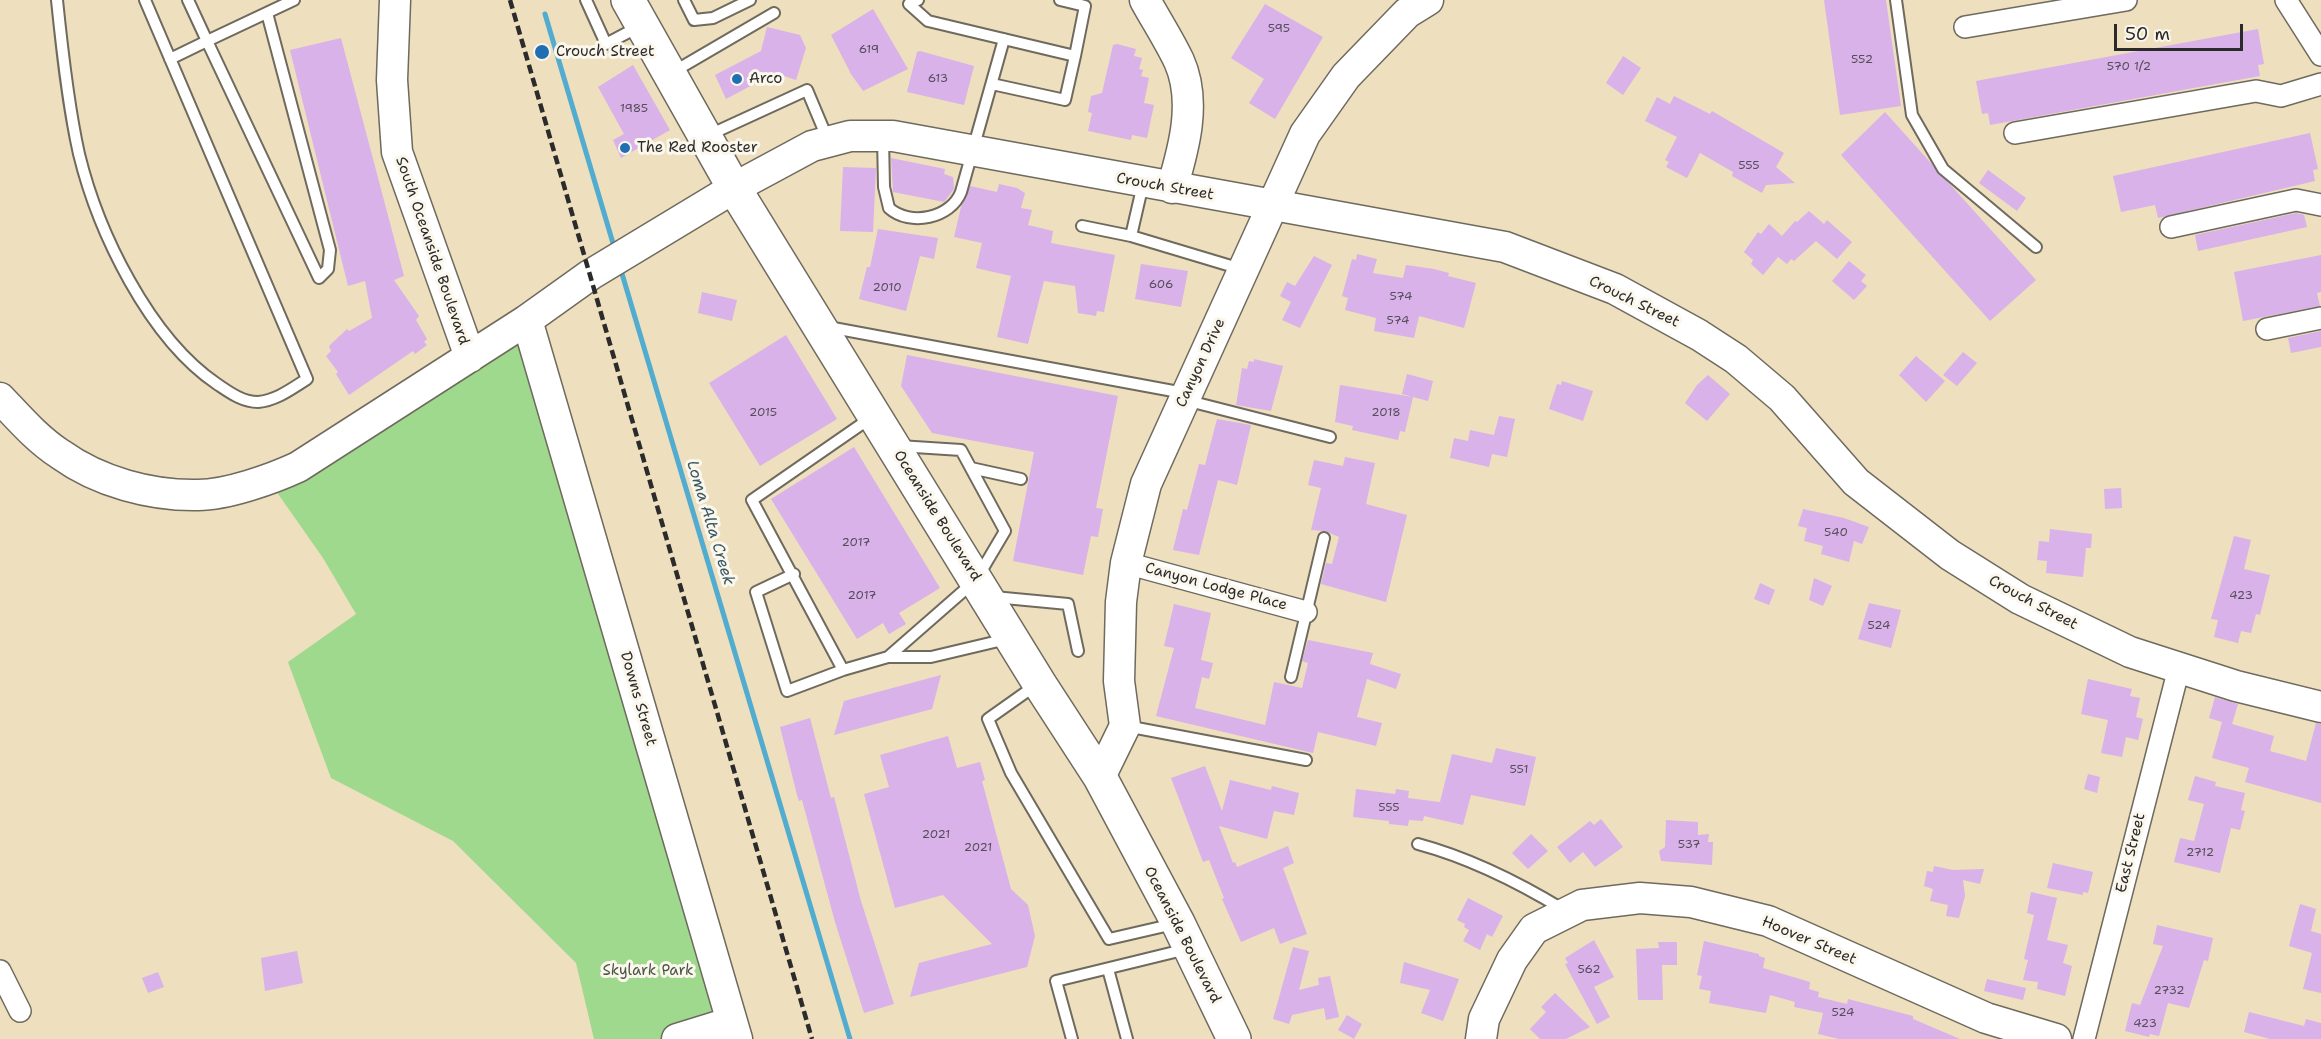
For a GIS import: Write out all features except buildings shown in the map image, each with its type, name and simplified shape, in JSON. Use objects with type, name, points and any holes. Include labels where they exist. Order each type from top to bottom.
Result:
[{"type":"main road","name":"Oceanside Boulevard","points":[[635,12],[734,188],[1039,683],[1100,777],[1184,935],[1234,1039]]},
{"type":"street","name":"South Oceanside Boulevard","points":[[395,0],[392,80],[397,152],[470,357]]},
{"type":"street","points":[[1145,0],[1180,63],[1188,93],[1185,144],[1158,186]]},
{"type":"street","name":"Canyon Drive","points":[[1125,726],[1119,681],[1121,602],[1126,563],[1146,484],[1305,134],[1346,76],[1407,13],[1428,0]]},
{"type":"street","points":[[1965,27],[2126,0]]},
{"type":"street","points":[[2286,0],[2321,55]]},
{"type":"street","points":[[2015,133],[2256,91],[2281,96],[2321,84]]},
{"type":"street","name":"Crouch Street","points":[[0,398],[37,436],[61,455],[110,481],[148,490],[199,496],[269,480],[298,467],[527,320],[606,264],[734,188],[812,146],[850,136],[884,136],[1505,247],[1615,289],[1699,335],[1736,359],[1782,398],[1856,482],[1950,555],[2020,599],[2130,652],[2236,686],[2321,707]]},
{"type":"street","points":[[2171,227],[2296,200],[2321,205]]},
{"type":"street","points":[[2266,328],[2321,318]]},
{"type":"street","name":"Downs Street","points":[[527,320],[735,1031],[676,1039]]},
{"type":"street","name":"Canyon Lodge Place","points":[[1126,563],[1306,612]]},
{"type":"street","name":"East Street","points":[[2084,1039],[2179,668]]},
{"type":"street","points":[[1100,777],[1125,726]]},
{"type":"street","name":"Hoover Street","points":[[1481,1039],[1484,1019],[1512,960],[1534,929],[1582,905],[1640,898],[1691,902],[1768,921],[1986,1017],[2056,1039]]},
{"type":"street","points":[[0,971],[20,1011]]},
{"type":"lane","points":[[57,0],[79,153],[96,211],[147,313],[198,371],[235,396],[256,402],[279,397],[307,379],[145,0]]},
{"type":"lane","points":[[188,0],[319,278],[328,268],[330,250],[267,13]]},
{"type":"lane","points":[[170,58],[294,0]]},
{"type":"lane","points":[[586,0],[606,44],[635,12]]},
{"type":"lane","points":[[684,0],[694,20],[713,18],[750,0]]},
{"type":"lane","points":[[918,0],[909,4],[928,21],[1075,56]]},
{"type":"lane","points":[[992,84],[1065,100],[1086,6],[1060,0]]},
{"type":"lane","points":[[1896,0],[1912,115],[1943,168],[2036,248]]},
{"type":"lane","points":[[670,74],[774,14]]},
{"type":"lane","points":[[884,136],[886,204],[893,212],[908,217],[927,217],[955,204],[962,192],[1004,39]]},
{"type":"lane","points":[[706,137],[807,90],[829,142]]},
{"type":"lane","points":[[1131,236],[1158,186]]},
{"type":"lane","points":[[1082,226],[1131,236],[1244,270]]},
{"type":"lane","points":[[819,326],[1186,397],[1330,437]]},
{"type":"lane","points":[[843,670],[794,574],[752,500],[874,415]]},
{"type":"lane","points":[[888,657],[982,588],[1005,531],[961,450],[893,446]]},
{"type":"lane","points":[[971,468],[1021,479]]},
{"type":"lane","points":[[1291,677],[1324,538]]},
{"type":"lane","points":[[794,574],[756,592],[787,690],[888,657],[931,657],[1012,638]]},
{"type":"lane","points":[[982,588],[1068,604],[1078,651]]},
{"type":"lane","points":[[1039,683],[988,718],[1011,773],[1109,939],[1184,935]]},
{"type":"lane","points":[[1125,726],[1306,760]]},
{"type":"lane","points":[[1418,844],[1446,852],[1525,886],[1567,912]]},
{"type":"lane","points":[[1072,1039],[1056,981],[1108,969],[1184,935]]},
{"type":"lane","points":[[1108,969],[1127,1039]]},
{"type":"green space","name":"Skylark Park","points":[[527,320],[733,1023],[679,1039],[594,1039],[576,963],[453,841],[331,778],[288,662],[356,614],[323,558],[269,481]]},
{"type":"waterway","name":"Loma Alta Creek","points":[[545,14],[615,250]]},
{"type":"waterway","name":"Loma Alta Creek","points":[[620,267],[850,1039]]},
{"type":"railway","points":[[510,0],[812,1039]]},
{"type":"place","name":"Crouch Street","points":[[542,52]]},
{"type":"place","name":"Arco","points":[[737,79]]},
{"type":"place","name":"The Red Rooster","points":[[625,148]]}]
